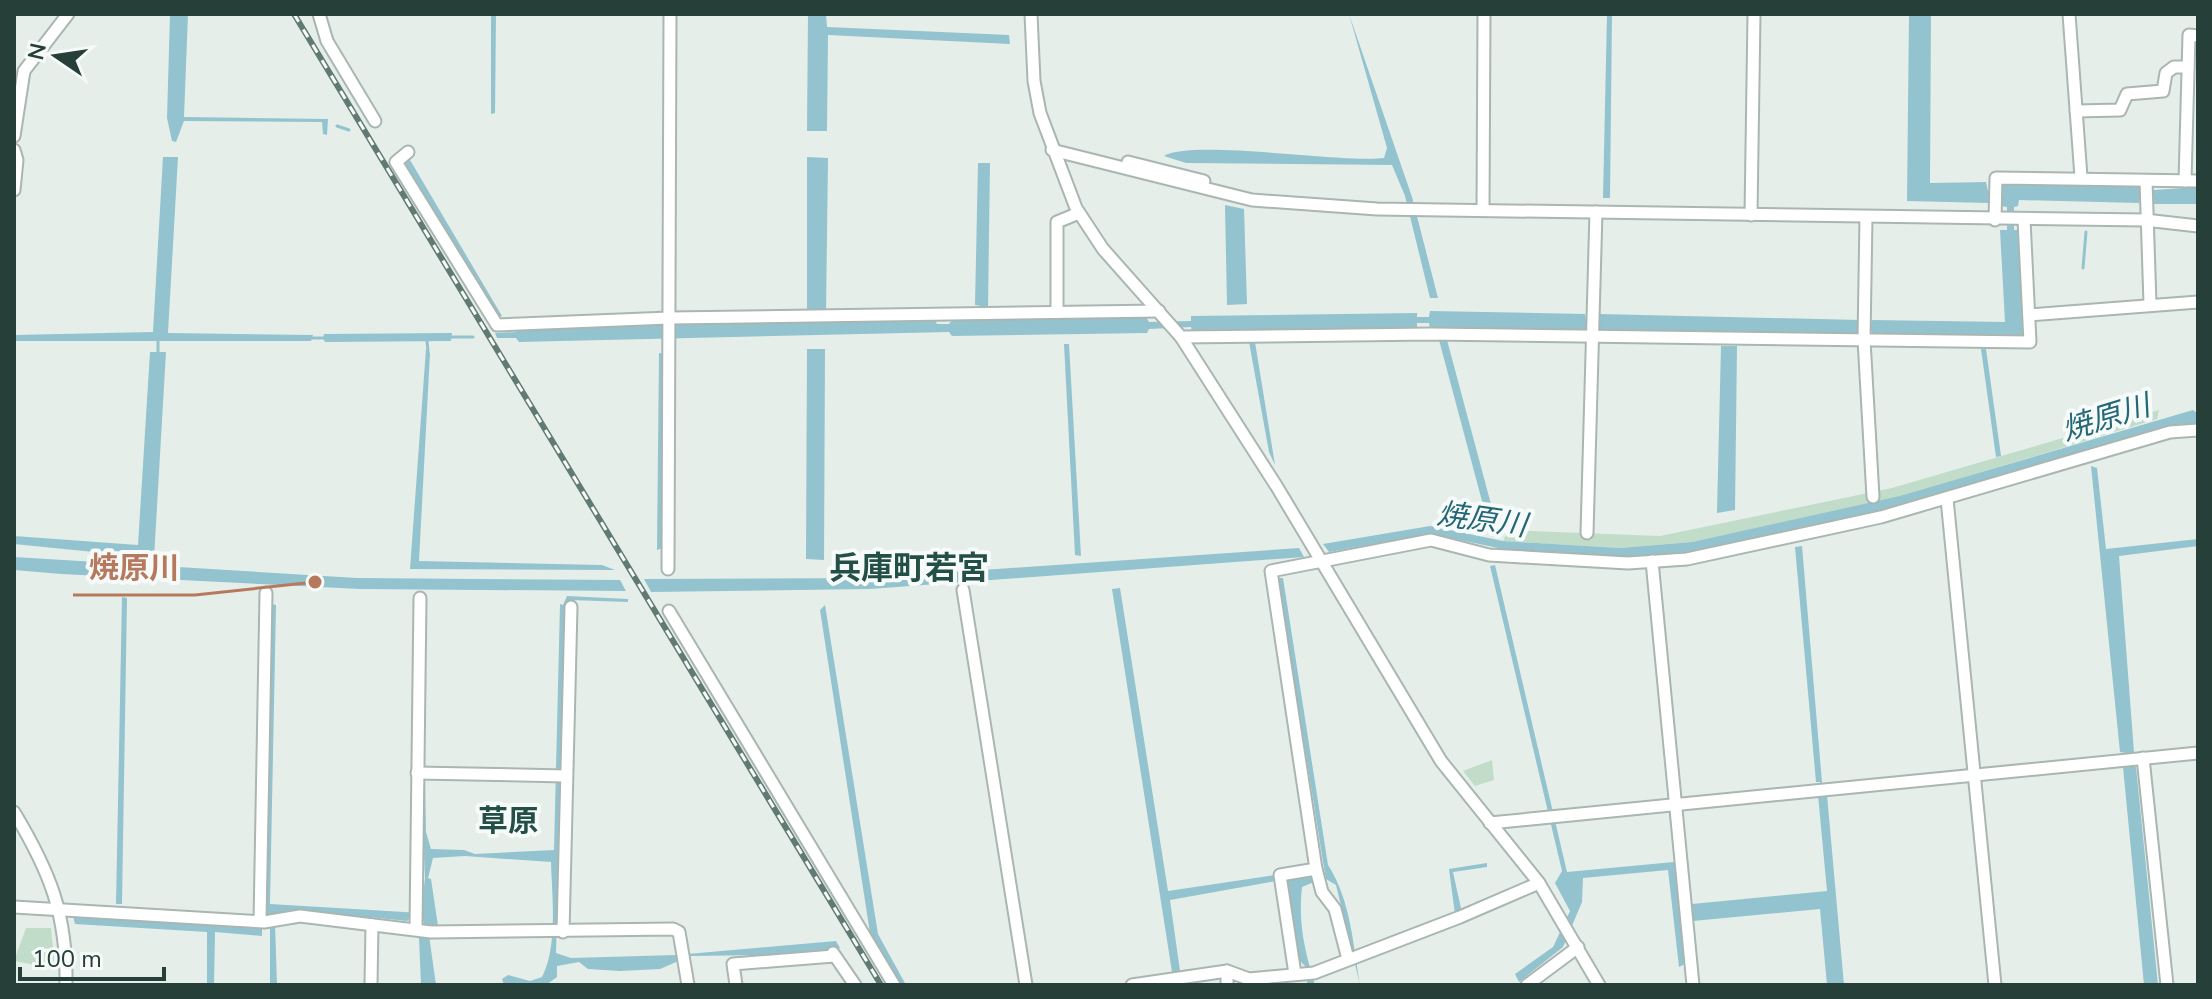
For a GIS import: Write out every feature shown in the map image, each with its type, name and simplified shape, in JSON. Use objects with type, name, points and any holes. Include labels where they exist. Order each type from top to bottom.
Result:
[{"type":"street","points":[[14,136],[20,82],[29,64],[68,14]]},
{"type":"street","points":[[319,14],[327,41],[375,121]]},
{"type":"street","points":[[668,569],[670,14]]},
{"type":"street","points":[[1031,14],[1034,81],[1052,150],[1079,213],[1103,249],[1178,333],[1441,761],[1539,883],[1599,985]]},
{"type":"street","points":[[1483,210],[1484,14]]},
{"type":"street","points":[[1751,215],[1754,14]]},
{"type":"street","points":[[2069,14],[2081,177]]},
{"type":"street","points":[[1995,220],[1996,178],[2192,181],[2189,35],[2198,36]]},
{"type":"street","points":[[14,63],[29,64]]},
{"type":"street","points":[[2076,111],[2120,110],[2127,94],[2163,91],[2166,73],[2174,67],[2188,67]]},
{"type":"street","points":[[14,150],[17,160],[14,190]]},
{"type":"street","points":[[1052,150],[1071,150],[1173,171],[1270,201],[1404,210],[1995,220],[2146,213],[2198,226]]},
{"type":"street","points":[[408,152],[396,162],[497,325],[1057,312],[1163,315]]},
{"type":"street","points":[[2146,181],[2150,304]]},
{"type":"street","points":[[1587,533],[1596,212]]},
{"type":"street","points":[[1057,312],[1057,222],[1079,213]]},
{"type":"street","points":[[1866,217],[1864,340],[1873,497]]},
{"type":"street","points":[[1178,333],[2030,342],[2024,220]]},
{"type":"street","points":[[2029,315],[2198,302]]},
{"type":"street","points":[[1354,957],[1335,909],[1322,892],[1316,869],[1271,571],[1431,540],[1489,555],[1652,561],[1687,559],[1881,517],[2170,432],[2198,430]]},
{"type":"street","points":[[1947,499],[1995,985]]},
{"type":"street","points":[[1652,561],[1693,985]]},
{"type":"street","points":[[963,590],[1026,985]]},
{"type":"street","points":[[266,593],[269,921]]},
{"type":"street","points":[[420,598],[417,773],[420,924]]},
{"type":"street","points":[[563,932],[560,776],[571,607]]},
{"type":"street","points":[[669,611],[894,985]]},
{"type":"street","points":[[1490,823],[2198,753]]},
{"type":"street","points":[[2133,759],[2167,985]]},
{"type":"street","points":[[417,773],[560,776]]},
{"type":"street","points":[[14,812],[46,866],[59,908],[66,985]]},
{"type":"street","points":[[1305,974],[1280,875],[1316,869]]},
{"type":"street","points":[[1132,985],[1227,971],[1245,979],[1305,974],[1539,883]]},
{"type":"street","points":[[14,907],[269,921],[300,916],[372,925],[420,924],[563,932],[673,929],[679,932],[688,985]]},
{"type":"street","points":[[371,985],[372,925]]},
{"type":"street","points":[[1527,985],[1578,947]]},
{"type":"street","points":[[736,985],[733,964],[833,954],[855,985]]},
{"type":"street","points":[[1227,971],[1227,985]]},
{"type":"green space","points":[[2159,410],[2157,419],[1900,497],[1692,542],[1620,548],[1503,541],[1508,530],[1660,536],[1892,488]]},
{"type":"green space","points":[[1492,760],[1494,780],[1475,786],[1463,771]]},
{"type":"green space","points":[[26,928],[51,928],[55,969],[14,961]]},
{"type":"water","points":[[170,14],[188,14],[184,117],[328,119],[327,135],[323,134],[322,122],[184,121],[176,142],[172,141],[167,118]]},
{"type":"water","points":[[491,14],[496,14],[495,113],[491,114]]},
{"type":"water","points":[[808,14],[826,14],[827,27],[1009,35],[1010,44],[828,35],[827,131],[807,131]]},
{"type":"water","points":[[1349,14],[1412,197],[1438,298],[1430,298],[1405,196],[1392,165],[1186,163],[1164,156],[1179,151],[1234,150],[1384,158],[1387,148]]},
{"type":"water","points":[[1607,14],[1612,14],[1610,198],[1603,198]]},
{"type":"water","points":[[1909,14],[1931,14],[1930,183],[1986,182],[1988,191],[2000,191],[2002,184],[2139,185],[2140,191],[2198,187],[2198,204],[2153,204],[2152,197],[2140,197],[2139,203],[2019,200],[2018,206],[2014,207],[2014,230],[2018,230],[2023,336],[1872,335],[1872,331],[1860,331],[1860,336],[1599,331],[1598,326],[1586,326],[1586,330],[1430,329],[1429,323],[1417,323],[1417,327],[1192,332],[1191,327],[1149,329],[1147,333],[952,336],[949,332],[519,342],[516,338],[497,338],[495,333],[516,332],[517,327],[663,325],[663,329],[675,329],[676,325],[935,320],[937,324],[949,324],[952,320],[1146,317],[1149,322],[1191,321],[1191,316],[1417,313],[1417,317],[1429,317],[1430,311],[1585,314],[1586,319],[1599,320],[1600,314],[1859,320],[1859,325],[1871,325],[1872,320],[2005,322],[2000,230],[2007,230],[2007,207],[2000,206],[2000,194],[1988,195],[1988,203],[1907,201]]},
{"type":"water","points":[[163,157],[178,157],[168,333],[313,335],[311,341],[14,341],[14,335],[153,332]]},
{"type":"water","points":[[807,157],[828,158],[826,313],[807,313]]},
{"type":"water","points":[[410,160],[502,316],[498,317],[405,163]]},
{"type":"water","points":[[978,163],[990,163],[988,307],[975,305]]},
{"type":"water","points":[[1225,205],[1244,209],[1247,304],[1227,305]]},
{"type":"water","points":[[452,333],[451,341],[325,342],[323,338],[324,334]]},
{"type":"water","points":[[1439,340],[1447,340],[1499,534],[1490,531]]},
{"type":"water","points":[[1249,342],[1255,342],[1275,465],[1269,452]]},
{"type":"water","points":[[1064,344],[1069,344],[1081,556],[1075,555]]},
{"type":"water","points":[[1721,346],[1737,346],[1735,510],[1717,513]]},
{"type":"water","points":[[426,349],[430,353],[419,561],[602,565],[615,570],[410,569]]},
{"type":"water","points":[[807,349],[825,349],[824,560],[806,559]]},
{"type":"water","points":[[1981,349],[1986,349],[2001,456],[1996,457]]},
{"type":"water","points":[[150,352],[166,352],[154,558],[14,544],[14,536],[138,545]]},
{"type":"water","points":[[659,353],[665,354],[663,548],[657,550]]},
{"type":"water","points":[[2193,410],[2198,414],[2198,425],[2164,427],[1906,506],[1667,556],[1627,558],[1508,550],[1431,534],[1329,552],[1323,544],[1430,526],[1503,541],[1620,548],[1692,542],[1900,496]]},
{"type":"water","points":[[2091,466],[2097,468],[2106,549],[2198,539],[2198,546],[2119,556],[2134,752],[2130,753],[2131,766],[2136,767],[2158,985],[2144,985],[2123,767],[2128,766],[2126,753],[2120,752]]},
{"type":"water","points":[[1802,546],[1823,794],[1827,795],[1844,985],[1827,985],[1820,909],[1693,921],[1692,914],[1680,915],[1685,964],[1679,967],[1668,870],[1583,878],[1582,902],[1563,947],[1519,982],[1515,974],[1553,947],[1570,911],[1555,883],[1562,871],[1490,566],[1495,565],[1567,872],[1674,862],[1680,912],[1692,911],[1692,904],[1827,891],[1818,795],[1821,794],[1820,782],[1816,782],[1795,547]]},
{"type":"water","points":[[1299,548],[1304,557],[870,589],[651,592],[644,579],[869,578]]},
{"type":"water","points":[[14,557],[357,578],[620,580],[626,591],[360,589],[61,574],[14,570]]},
{"type":"water","points":[[1278,578],[1283,578],[1328,865],[1346,908],[1360,985],[1336,885],[1326,879]]},
{"type":"water","points":[[1120,588],[1168,891],[1275,875],[1276,881],[1170,900],[1180,971],[1172,972],[1112,589]]},
{"type":"water","points":[[567,596],[628,599],[628,602],[570,600],[565,607],[556,953],[571,958],[676,955],[836,941],[840,948],[824,954],[690,956],[660,969],[588,969],[579,962],[557,966],[557,977],[546,985],[504,985],[502,979],[508,975],[530,981],[542,977],[547,965],[553,921],[551,862],[465,856],[433,858],[428,878],[431,879],[438,926],[428,928],[436,985],[421,985],[419,938],[425,928],[422,916],[412,916],[407,921],[369,917],[275,923],[277,985],[270,985],[270,917],[265,914],[272,604],[276,605],[270,904],[421,913],[425,878],[421,779],[425,777],[426,832],[431,849],[464,850],[475,854],[554,850],[560,604],[563,605]]},
{"type":"water","points":[[122,597],[127,598],[122,904],[116,904]]},
{"type":"water","points":[[825,605],[878,934],[906,985],[900,985],[872,940],[862,943],[858,937],[870,933],[820,610]]},
{"type":"water","points":[[1487,863],[1487,867],[1453,872],[1462,913],[1455,914],[1449,869]]},
{"type":"water","points":[[1310,876],[1314,882],[1302,887],[1301,913],[1305,949],[1315,985],[1307,985],[1307,968],[1299,960],[1287,880]]},
{"type":"water","points":[[73,916],[262,928],[262,936],[215,932],[214,985],[207,985],[207,932],[75,924]]},
{"type":"waterway","points":[[337,126],[349,130]]},
{"type":"waterway","points":[[2083,268],[2086,232]]},
{"type":"waterway","points":[[450,337],[473,337]]},
{"type":"waterway","points":[[310,338],[326,338]]},
{"type":"waterway","points":[[158,341],[158,352]]},
{"type":"waterway","points":[[427,341],[428,351]]},
{"type":"railway","points":[[294,14],[881,985]]},
{"type":"place","name":"焼原川","points":[[315,582]]},
{"type":"district","name":"兵庫町若宮","points":[[909,568]]},
{"type":"district","name":"草原","points":[[508,821]]}]
